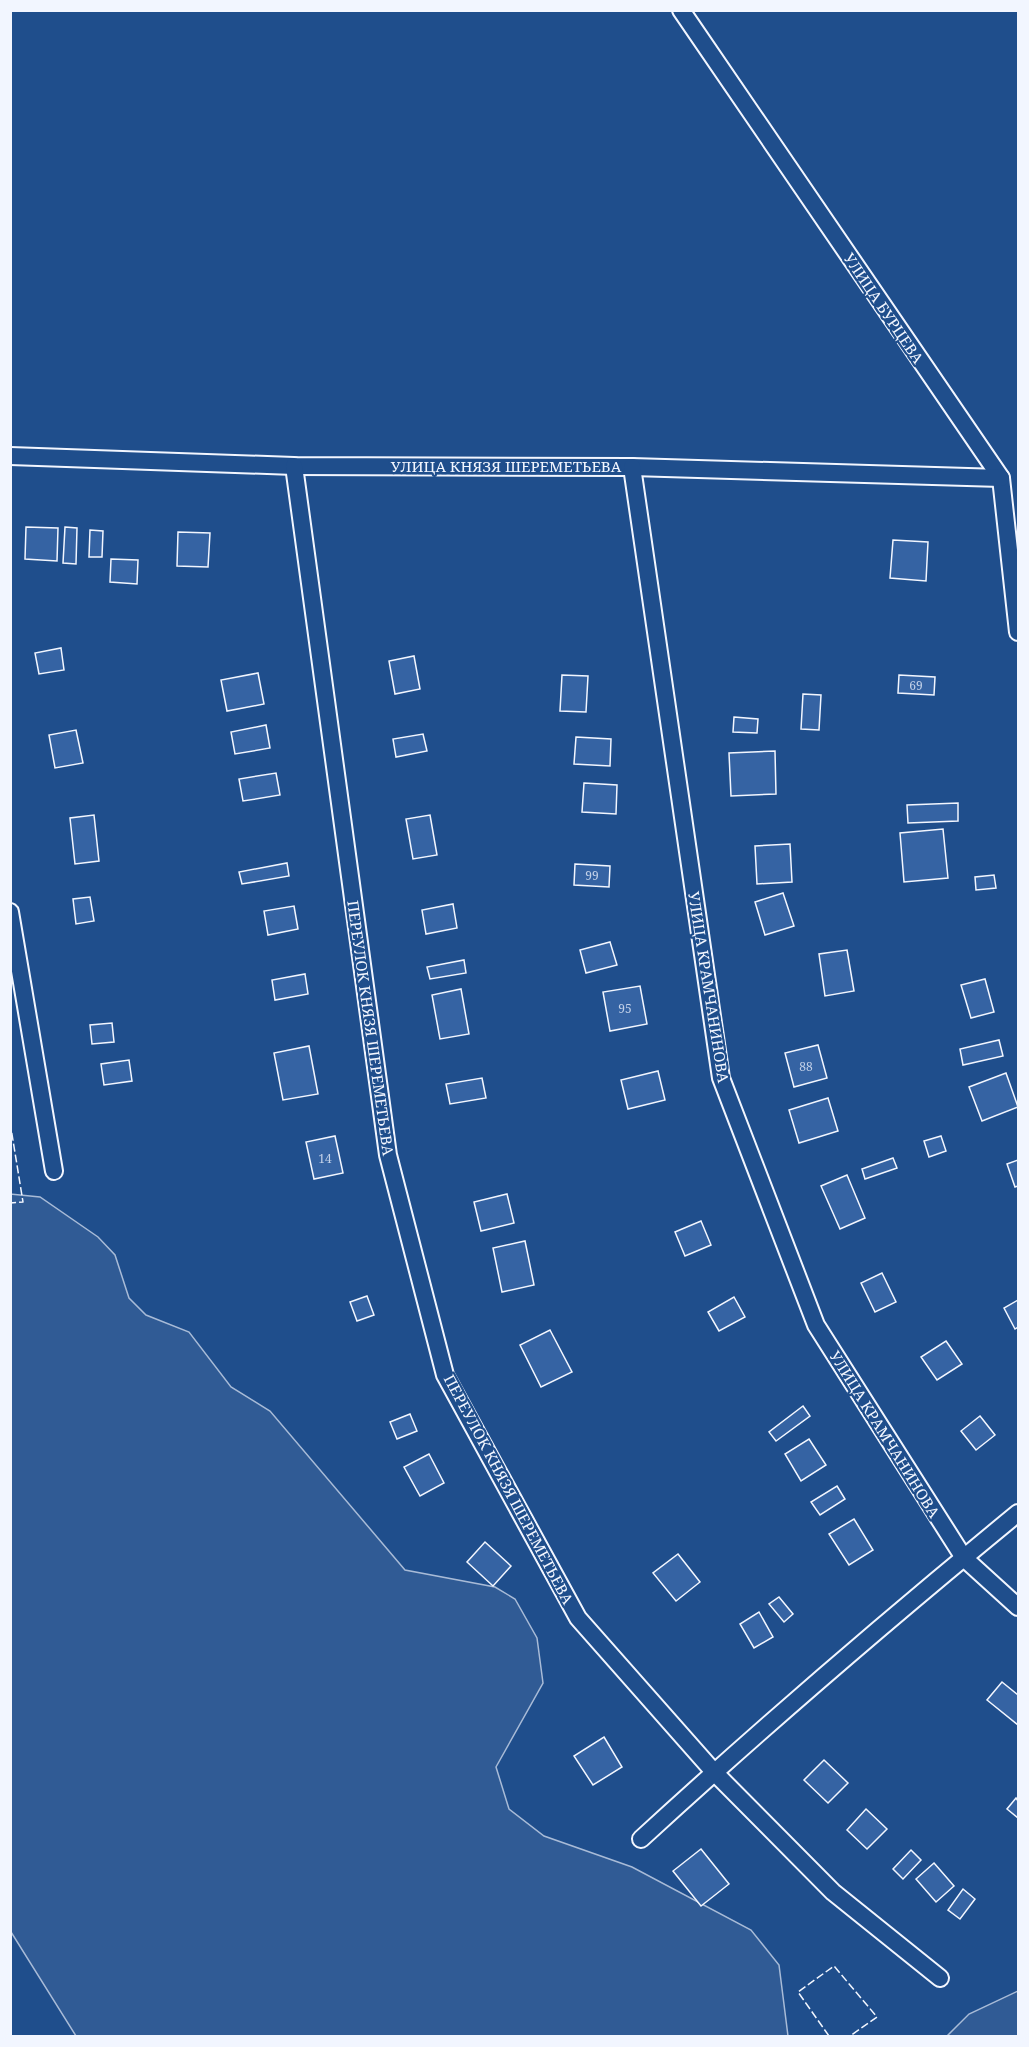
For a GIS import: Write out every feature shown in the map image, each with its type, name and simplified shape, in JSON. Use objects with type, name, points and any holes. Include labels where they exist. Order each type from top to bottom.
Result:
[{"type":"street","name":"УЛИЦА БУРЦЕВА","points":[[681,10],[1001,478],[1018,632]]},
{"type":"street","name":"УЛИЦА КНЯЗЯ ШЕРЕМЕТЬЕВА","points":[[10,456],[294,466],[632,467],[1001,478]]},
{"type":"street","name":"ПЕРЕУЛОК КНЯЗЯ ШЕРЕМЕТЬЕВА","points":[[294,466],[388,1155],[446,1375],[578,1618],[714,1772],[833,1892],[940,1978]]},
{"type":"street","name":"УЛИЦА КРАМЧАНИНОВА","points":[[632,467],[722,1078],[816,1325],[964,1558],[1018,1607]]},
{"type":"street","points":[[10,912],[54,1171]]},
{"type":"street","points":[[641,1839],[714,1772],[1018,1513]]},
{"type":"shaded area","points":[[10,1194],[40,1197],[98,1237],[115,1255],[129,1298],[146,1315],[189,1332],[231,1387],[270,1411],[405,1570],[495,1587],[515,1599],[537,1638],[543,1683],[496,1767],[509,1809],[544,1836],[632,1867],[751,1930],[779,1965],[788,2036],[76,2036],[11,1932]]},
{"type":"shaded area","points":[[1018,1991],[1018,2036],[947,2036],[969,2014]]},
{"type":"building","points":[[26,527],[58,528],[57,561],[25,559]]},
{"type":"building","points":[[65,527],[77,528],[76,564],[63,563]]},
{"type":"building","points":[[90,530],[103,531],[102,557],[89,557]]},
{"type":"building","points":[[178,532],[210,533],[208,567],[177,566]]},
{"type":"building","points":[[893,540],[928,542],[926,581],[890,578]]},
{"type":"building","points":[[111,559],[138,560],[137,584],[110,582]]},
{"type":"building","points":[[61,648],[64,670],[39,674],[35,653]]},
{"type":"building","points":[[414,656],[420,689],[395,694],[389,661]]},
{"type":"building","points":[[258,673],[264,704],[227,711],[221,680]]},
{"type":"building","points":[[562,675],[588,676],[586,712],[560,711]]},
{"type":"building","points":[[899,675],[935,677],[934,695],[898,693]]},
{"type":"building","points":[[803,694],[821,695],[819,730],[801,729]]},
{"type":"building","points":[[734,717],[758,719],[757,733],[733,732]]},
{"type":"building","points":[[266,725],[270,748],[235,754],[231,732]]},
{"type":"building","points":[[76,730],[83,763],[55,768],[49,735]]},
{"type":"building","points":[[423,734],[427,751],[396,757],[393,739]]},
{"type":"building","points":[[576,737],[611,739],[610,766],[574,764]]},
{"type":"building","points":[[775,751],[776,794],[731,796],[729,753]]},
{"type":"building","points":[[276,773],[280,795],[243,801],[239,779]]},
{"type":"building","points":[[584,783],[617,785],[616,814],[582,812]]},
{"type":"building","points":[[958,803],[958,821],[908,823],[907,805]]},
{"type":"building","points":[[94,815],[99,861],[75,864],[70,818]]},
{"type":"building","points":[[430,815],[437,855],[413,859],[406,819]]},
{"type":"building","points":[[943,829],[948,878],[904,882],[900,833]]},
{"type":"building","points":[[790,844],[792,882],[757,884],[755,846]]},
{"type":"building","points":[[287,863],[289,876],[242,884],[239,872]]},
{"type":"building","points":[[575,864],[610,866],[609,887],[574,885]]},
{"type":"building","points":[[994,875],[996,888],[976,890],[975,877]]},
{"type":"building","points":[[783,893],[794,926],[765,935],[755,902]]},
{"type":"building","points":[[90,897],[94,921],[76,924],[73,899]]},
{"type":"building","points":[[453,904],[457,928],[426,934],[422,910]]},
{"type":"building","points":[[294,906],[298,929],[268,935],[264,911]]},
{"type":"building","points":[[610,942],[617,965],[586,973],[580,950]]},
{"type":"building","points":[[847,950],[854,991],[825,996],[819,954]]},
{"type":"building","points":[[464,960],[466,973],[430,979],[427,967]]},
{"type":"building","points":[[305,974],[308,994],[275,1000],[272,980]]},
{"type":"building","points":[[985,979],[994,1012],[971,1018],[961,985]]},
{"type":"building","points":[[640,986],[647,1024],[610,1031],[603,992]]},
{"type":"building","points":[[461,989],[469,1034],[440,1039],[432,995]]},
{"type":"building","points":[[112,1023],[114,1042],[92,1044],[90,1025]]},
{"type":"building","points":[[999,1040],[1003,1056],[963,1065],[960,1049]]},
{"type":"building","points":[[818,1045],[827,1078],[794,1087],[785,1053]]},
{"type":"building","points":[[309,1046],[318,1094],[283,1100],[274,1053]]},
{"type":"building","points":[[129,1060],[132,1081],[104,1085],[101,1064]]},
{"type":"building","points":[[658,1071],[665,1100],[628,1109],[621,1080]]},
{"type":"building","points":[[1006,1073],[1018,1107],[982,1121],[969,1087]]},
{"type":"building","points":[[482,1078],[486,1098],[450,1104],[446,1084]]},
{"type":"building","points":[[828,1098],[838,1131],[799,1143],[789,1110]]},
{"type":"building","points":[[335,1136],[343,1173],[314,1179],[306,1142]]},
{"type":"building","points":[[941,1136],[946,1151],[929,1157],[924,1141]]},
{"type":"building","points":[[893,1158],[897,1168],[865,1179],[862,1169]]},
{"type":"building","points":[[1018,1160],[1018,1186],[1015,1187],[1007,1164]]},
{"type":"building","points":[[847,1175],[865,1218],[840,1229],[821,1186]]},
{"type":"building","points":[[507,1194],[514,1223],[481,1231],[474,1202]]},
{"type":"building","points":[[701,1221],[711,1245],[685,1256],[675,1232]]},
{"type":"building","points":[[525,1241],[534,1285],[502,1292],[493,1248]]},
{"type":"building","points":[[882,1273],[896,1302],[875,1312],[861,1283]]},
{"type":"building","points":[[367,1296],[374,1315],[357,1321],[350,1302]]},
{"type":"building","points":[[734,1297],[745,1317],[719,1331],[708,1312]]},
{"type":"building","points":[[1018,1300],[1018,1327],[1015,1329],[1004,1308]]},
{"type":"building","points":[[550,1330],[572,1372],[541,1387],[520,1345]]},
{"type":"building","points":[[946,1341],[962,1364],[937,1380],[921,1357]]},
{"type":"building","points":[[803,1406],[810,1416],[776,1441],[769,1432]]},
{"type":"building","points":[[410,1414],[417,1431],[397,1439],[390,1422]]},
{"type":"building","points":[[980,1416],[995,1435],[976,1450],[961,1431]]},
{"type":"building","points":[[809,1439],[826,1465],[801,1481],[785,1454]]},
{"type":"building","points":[[429,1454],[444,1483],[420,1496],[404,1467]]},
{"type":"building","points":[[837,1486],[845,1499],[820,1515],[811,1502]]},
{"type":"building","points":[[854,1519],[873,1550],[849,1565],[829,1534]]},
{"type":"building","points":[[485,1542],[511,1566],[493,1586],[467,1562]]},
{"type":"building","points":[[678,1554],[700,1582],[676,1601],[653,1573]]},
{"type":"building","points":[[779,1597],[793,1614],[784,1622],[769,1604]]},
{"type":"building","points":[[759,1612],[773,1637],[754,1648],[740,1624]]},
{"type":"building","points":[[1002,1682],[1018,1695],[1018,1725],[987,1700]]},
{"type":"building","points":[[604,1737],[622,1767],[593,1785],[574,1756]]},
{"type":"building","points":[[824,1760],[848,1783],[828,1803],[804,1780]]},
{"type":"building","points":[[1016,1798],[1018,1801],[1018,1818],[1007,1809]]},
{"type":"building","points":[[866,1809],[887,1829],[867,1849],[847,1830]]},
{"type":"building","points":[[701,1849],[729,1884],[701,1906],[673,1871]]},
{"type":"building","points":[[911,1850],[921,1860],[903,1879],[893,1869]]},
{"type":"building","points":[[934,1863],[954,1886],[936,1902],[916,1879]]},
{"type":"building","points":[[963,1889],[975,1899],[960,1919],[948,1910]]},
{"type":"fence","points":[[10,1122],[23,1202],[10,1203]]},
{"type":"fence","points":[[829,2036],[798,1992],[834,1966],[877,2017],[850,2036]]}]
